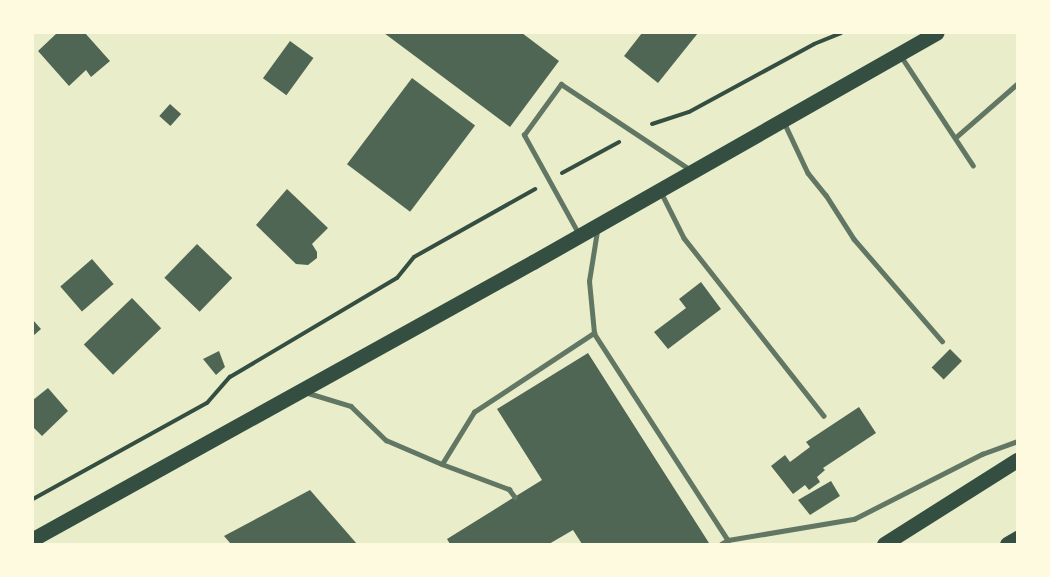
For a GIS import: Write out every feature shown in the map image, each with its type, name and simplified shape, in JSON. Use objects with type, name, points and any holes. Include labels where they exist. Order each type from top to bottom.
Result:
[{"type":"main road","points":[[33,539],[597,226],[936,33]]},
{"type":"main road","points":[[884,544],[1017,460]]},
{"type":"main road","points":[[1007,544],[1017,538]]},
{"type":"lane","points":[[900,54],[974,165]]},
{"type":"lane","points":[[579,236],[524,135],[561,84],[693,171]]},
{"type":"lane","points":[[956,138],[1017,84]]},
{"type":"lane","points":[[783,120],[807,173],[826,195],[854,239],[942,341]]},
{"type":"lane","points":[[660,189],[684,238],[825,416]]},
{"type":"lane","points":[[597,226],[589,281],[594,333],[728,540]]},
{"type":"lane","points":[[442,465],[474,412],[594,333]]},
{"type":"lane","points":[[301,391],[351,406],[386,440],[442,465],[509,489],[515,496]]},
{"type":"lane","points":[[721,544],[728,540],[854,519],[982,454],[1017,441]]},
{"type":"path","points":[[33,499],[207,403],[230,377],[397,278],[414,257],[634,133],[689,112],[814,44],[841,33]]},
{"type":"building","points":[[57,33],[85,33],[110,61],[91,77],[86,70],[69,86],[38,51]]},
{"type":"building","points":[[384,33],[522,33],[559,61],[510,127]]},
{"type":"building","points":[[642,33],[698,33],[658,83],[624,56]]},
{"type":"building","points":[[290,41],[313,58],[286,95],[263,78]]},
{"type":"building","points":[[412,78],[475,126],[410,212],[347,164]]},
{"type":"building","points":[[170,104],[181,114],[170,126],[159,116]]},
{"type":"building","points":[[287,189],[328,228],[312,244],[317,252],[317,258],[308,265],[296,264],[256,225]]},
{"type":"building","points":[[197,244],[232,278],[200,312],[164,278]]},
{"type":"building","points":[[92,259],[114,284],[82,311],[60,287]]},
{"type":"building","points":[[701,282],[721,309],[668,349],[654,332],[686,308],[679,299]]},
{"type":"building","points":[[132,298],[161,328],[113,375],[84,345]]},
{"type":"building","points":[[33,320],[41,329],[33,336]]},
{"type":"building","points":[[950,349],[962,361],[944,379],[932,367]]},
{"type":"building","points":[[219,351],[225,367],[216,375],[203,359]]},
{"type":"building","points":[[588,353],[709,543],[582,544],[573,530],[549,544],[450,544],[447,539],[542,480],[497,409]]},
{"type":"building","points":[[48,388],[68,411],[42,436],[33,427],[33,400]]},
{"type":"building","points":[[859,407],[876,433],[823,468],[825,470],[817,477],[820,482],[809,490],[805,485],[793,494],[771,466],[785,455],[790,462],[810,447],[806,442]]},
{"type":"building","points":[[831,481],[840,496],[810,515],[798,500]]},
{"type":"building","points":[[310,490],[357,544],[231,544],[224,536]]}]
